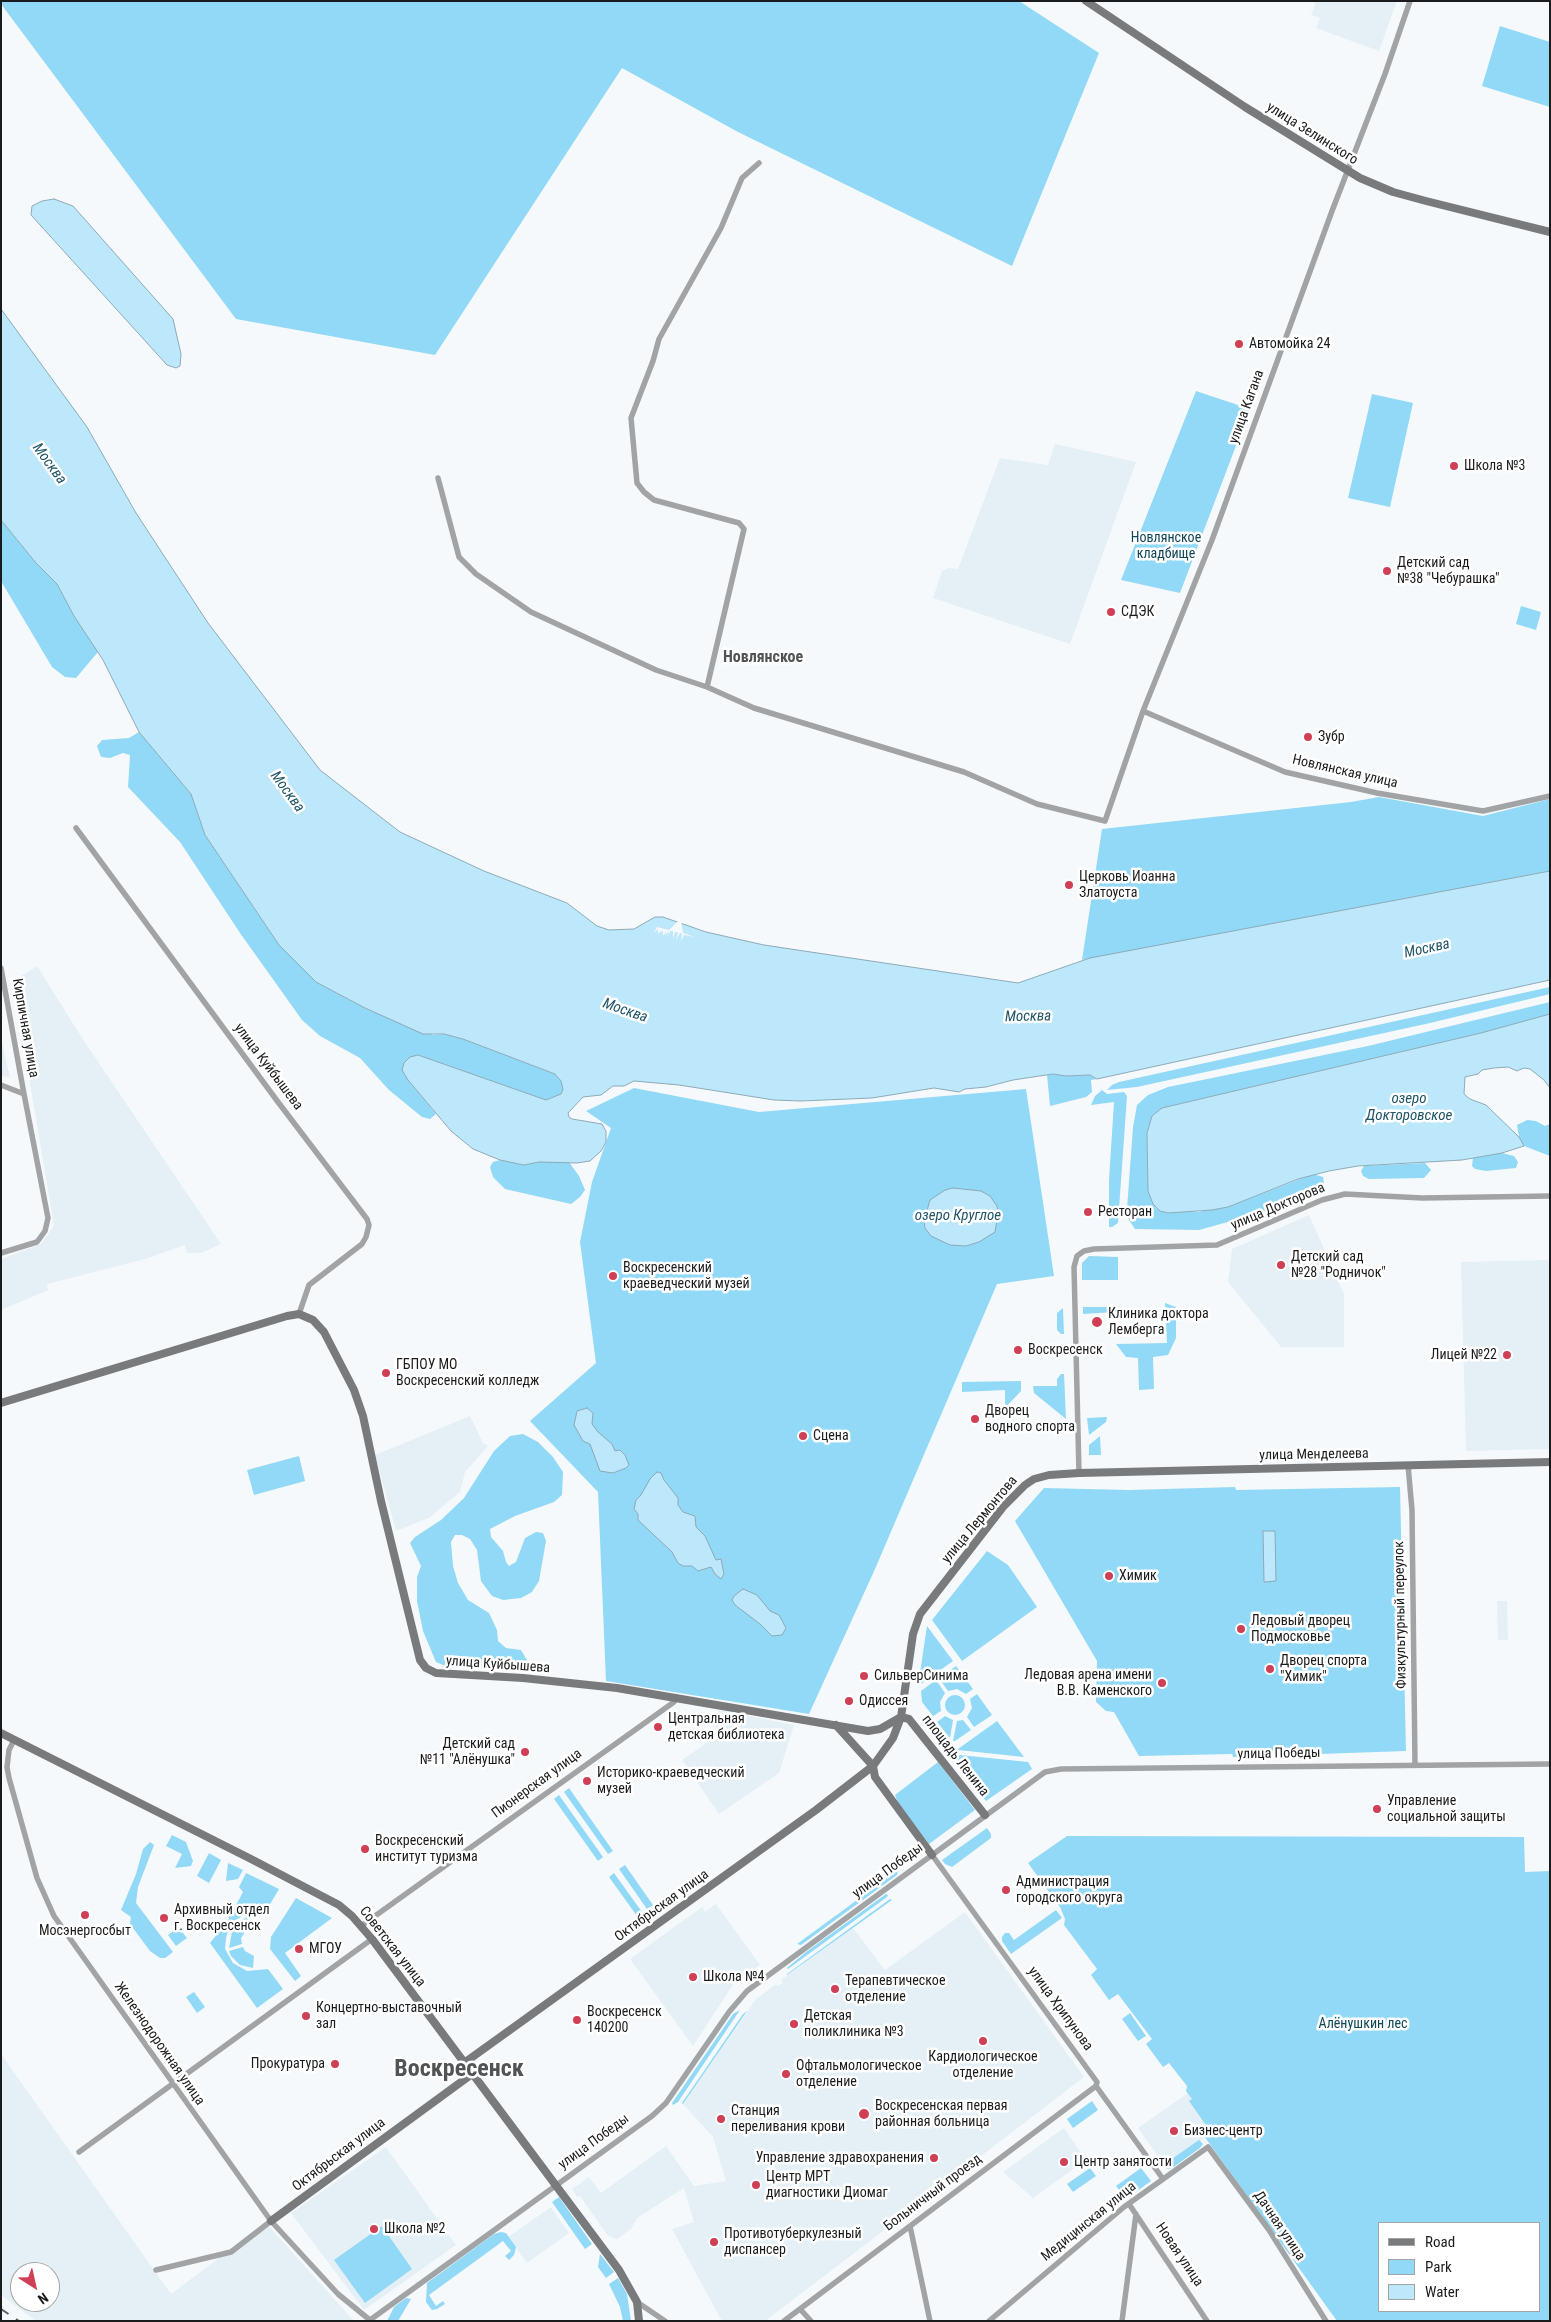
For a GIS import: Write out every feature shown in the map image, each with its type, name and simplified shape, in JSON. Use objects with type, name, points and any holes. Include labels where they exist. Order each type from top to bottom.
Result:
[{"type":"street","name":"улица Зелинского","points":[[1086,1],[1245,107],[1349,172],[1392,192],[1550,232]]},
{"type":"street","name":"улица Кагана","points":[[707,687],[754,708],[964,772],[1037,804],[1105,821],[1143,712],[1212,540],[1329,219],[1349,172],[1410,1]]},
{"type":"street","points":[[438,478],[459,557],[476,574],[531,612],[656,670],[707,687],[744,529],[739,523],[654,500],[644,492],[637,483],[630,418],[653,361],[659,339],[721,228],[742,178],[759,163]]},
{"type":"street","name":"Новлянская улица","points":[[1143,712],[1285,772],[1377,793],[1483,811],[1550,796]]},
{"type":"street","name":"улица Куйбышева","points":[[76,828],[367,1220],[369,1225],[362,1244],[309,1285],[299,1314],[313,1320],[324,1332],[354,1390],[363,1416],[381,1501],[420,1660],[426,1668],[436,1673],[523,1678],[617,1688],[876,1730],[901,1717]]},
{"type":"street","name":"Кирпичная улица","points":[[1,968],[48,1218],[45,1231],[37,1242],[1,1253]]},
{"type":"street","points":[[1,1084],[24,1094]]},
{"type":"street","name":"улица Докторова","points":[[1079,1473],[1074,1262],[1078,1255],[1084,1251],[1094,1248],[1217,1245],[1322,1200],[1345,1194],[1422,1198],[1550,1196]]},
{"type":"street","points":[[1,1403],[287,1316],[299,1314]]},
{"type":"street","name":"улица Менделеева","points":[[1079,1473],[1550,1462]]},
{"type":"street","name":"Физкультурный переулок","points":[[1408,1465],[1412,1529],[1415,1765]]},
{"type":"street","name":"улица Лермонтова","points":[[873,1766],[893,1738],[901,1717],[913,1634],[920,1614],[1000,1512],[1024,1485],[1040,1477],[1079,1473]]},
{"type":"street","name":"Пионерская улица","points":[[361,1926],[674,1702],[676,1697]]},
{"type":"street","name":"площадь Ленина","points":[[901,1717],[909,1718],[985,1816]]},
{"type":"street","points":[[836,1725],[873,1766],[875,1777],[932,1855]]},
{"type":"street","name":"Советская улица","points":[[1,1733],[345,1910],[372,1939],[626,2279],[637,2302],[640,2321]]},
{"type":"street","name":"Железнодорожная улица","points":[[14,1740],[9,1750],[7,1767],[9,1778],[44,1898],[78,1951],[271,2222],[338,2294],[371,2320]]},
{"type":"street","name":"улица Победы","points":[[371,2320],[652,2116],[666,2103],[728,2012],[747,1991],[1040,1775],[1050,1770],[1550,1764]]},
{"type":"street","name":"Октябрьская улица","points":[[464,2063],[822,1806],[873,1766]]},
{"type":"street","name":"улица Хрипунова","points":[[932,1855],[1097,2082],[1096,2086],[1163,2179]]},
{"type":"street","points":[[79,2152],[372,1939]]},
{"type":"street","name":"Октябрьская улица","points":[[271,2222],[472,2074]]},
{"type":"street","name":"Больничный проезд","points":[[784,2321],[1096,2086]]},
{"type":"street","name":"Медицинская улица","points":[[989,2321],[1130,2204],[1208,2147]]},
{"type":"street","name":"Дачная улица","points":[[1208,2147],[1269,2230],[1326,2321]]},
{"type":"street","name":"Новая улица","points":[[1130,2204],[1207,2321]]},
{"type":"street","points":[[1122,2321],[1136,2213]]},
{"type":"street","points":[[156,2270],[231,2252],[271,2222]]},
{"type":"street","points":[[910,2226],[930,2321]]},
{"type":"street","points":[[637,2302],[665,2321]]},
{"type":"street","points":[[800,2309],[811,2321]]},
{"type":"shaded area","points":[[1314,1],[1397,1],[1379,51],[1316,28],[1320,18],[1311,15],[1315,5]]},
{"type":"shaded area","points":[[1055,444],[1136,462],[1070,644],[933,598],[942,571],[949,568],[958,569],[1000,458],[1048,465]]},
{"type":"shaded area","points":[[37,966],[82,1038],[221,1244],[201,1253],[187,1253],[185,1245],[145,1259],[47,1284],[48,1290],[1,1310],[1,1259],[41,1244],[54,1226],[13,981]]},
{"type":"shaded area","points":[[1,1038],[8,1069],[10,1077],[1,1076]]},
{"type":"shaded area","name":"Детский сад №28 \"Родничок\"","points":[[1309,1215],[1344,1294],[1344,1347],[1281,1347],[1228,1282],[1232,1249]]},
{"type":"shaded area","name":"Лицей №22","points":[[1550,1260],[1550,1449],[1466,1451],[1461,1262]]},
{"type":"shaded area","points":[[470,1416],[483,1443],[488,1446],[465,1472],[460,1492],[429,1518],[396,1531],[375,1455]]},
{"type":"shaded area","points":[[1497,1601],[1507,1601],[1508,1640],[1498,1640]]},
{"type":"shaded area","points":[[719,1710],[794,1725],[779,1773],[719,1814],[682,1760],[714,1738]]},
{"type":"shaded area","name":"Школа №4","points":[[716,1904],[760,1965],[734,1983],[693,2046],[630,1959],[702,1907],[705,1912]]},
{"type":"shaded area","name":"Воскресенская первая районная больница","points":[[965,1912],[1084,2077],[972,2163],[970,2162],[962,2168],[963,2171],[942,2187],[940,2184],[935,2187],[937,2190],[765,2321],[722,2321],[672,2229],[694,2222],[684,2188],[637,2218],[631,2229],[617,2239],[608,2236],[580,2196],[577,2197],[572,2189],[589,2177],[601,2193],[666,2146],[694,2186],[726,2181],[713,2137],[683,2104],[756,1999],[776,1984],[778,1986],[783,1983],[781,1980],[853,1928],[885,1970]]},
{"type":"shaded area","points":[[1,2054],[171,2294],[266,2223],[354,2321],[36,2321],[24,2312],[60,2312],[60,2262],[10,2262],[10,2302],[1,2295]]},
{"type":"shaded area","points":[[1188,2093],[1211,2126],[1206,2137],[1165,2166],[1138,2128]]},
{"type":"shaded area","points":[[1064,2128],[1086,2160],[1033,2198],[1003,2172]]},
{"type":"shaded area","name":"Школа №2","points":[[386,2147],[456,2245],[364,2310],[291,2213]]},
{"type":"shaded area","points":[[551,2207],[569,2233],[527,2263],[508,2237]]},
{"type":"green space","points":[[1,1],[1019,1],[1099,53],[1012,266],[738,132],[622,68],[435,355],[236,319],[1,4]]},
{"type":"green space","points":[[1500,26],[1550,42],[1550,107],[1482,86]]},
{"type":"green space","name":"Новлянское кладбище","points":[[1196,391],[1250,409],[1180,593],[1121,580]]},
{"type":"green space","points":[[1372,394],[1413,403],[1390,507],[1348,498]]},
{"type":"green space","points":[[1,520],[36,563],[57,584],[74,616],[98,652],[76,678],[65,677],[52,667],[1,581]]},
{"type":"green space","points":[[1521,606],[1541,612],[1536,630],[1516,624]]},
{"type":"green space","points":[[139,732],[191,794],[205,835],[279,945],[316,982],[365,1008],[433,1035],[444,1034],[463,1039],[555,1074],[561,1081],[564,1089],[561,1094],[546,1100],[418,1055],[404,1063],[408,1080],[436,1114],[430,1119],[422,1117],[389,1090],[360,1058],[320,1036],[302,1020],[240,933],[180,842],[128,787],[130,755],[123,753],[110,758],[101,757],[97,746],[102,740],[129,738]]},
{"type":"green space","points":[[1379,797],[1483,816],[1550,799],[1550,871],[1082,960],[1102,829],[1351,802]]},
{"type":"green space","points":[[1550,987],[1550,994],[1430,1023],[1137,1087],[1107,1090],[1119,1082]]},
{"type":"green space","points":[[1550,1002],[1550,1014],[1481,1033],[1162,1108],[1152,1116],[1147,1133],[1147,1166],[1152,1199],[1156,1208],[1160,1211],[1197,1212],[1228,1207],[1313,1174],[1323,1177],[1324,1183],[1317,1189],[1260,1213],[1199,1230],[1135,1229],[1129,1220],[1127,1209],[1133,1127],[1137,1105],[1148,1095],[1168,1087],[1368,1046]]},
{"type":"green space","points":[[1047,1075],[1066,1076],[1090,1075],[1097,1079],[1091,1080],[1092,1092],[1086,1097],[1050,1106]]},
{"type":"green space","points":[[634,1088],[759,1112],[1026,1089],[1054,1276],[997,1284],[875,1569],[809,1714],[606,1681],[598,1492],[530,1421],[596,1363],[580,1242],[592,1182],[611,1128],[586,1111]]},
{"type":"green space","points":[[1102,1090],[1107,1094],[1124,1092],[1127,1096],[1118,1223],[1112,1227],[1109,1227],[1109,1180],[1114,1102],[1091,1105],[1095,1096]]},
{"type":"green space","points":[[1527,1120],[1536,1121],[1545,1126],[1550,1124],[1550,1156],[1524,1146],[1519,1137],[1517,1125]]},
{"type":"green space","points":[[1502,1153],[1514,1156],[1518,1162],[1516,1168],[1486,1171],[1475,1169],[1472,1166],[1473,1158]]},
{"type":"green space","points":[[500,1160],[524,1165],[539,1162],[569,1162],[579,1176],[585,1190],[571,1204],[505,1189],[493,1177],[490,1167],[493,1162]]},
{"type":"green space","points":[[1425,1163],[1431,1170],[1424,1178],[1369,1179],[1363,1176],[1361,1171],[1364,1166]]},
{"type":"green space","points":[[1089,1256],[1118,1257],[1118,1280],[1082,1280],[1082,1263]]},
{"type":"green space","points":[[1165,1303],[1176,1307],[1176,1338],[1168,1355],[1153,1357],[1154,1389],[1139,1390],[1138,1358],[1126,1357],[1116,1344],[1167,1343]]},
{"type":"green space","points":[[1083,1307],[1115,1307],[1115,1312],[1083,1314]]},
{"type":"green space","points":[[1063,1308],[1064,1334],[1061,1334],[1057,1330],[1057,1313]]},
{"type":"green space","points":[[1061,1374],[1064,1374],[1066,1419],[1034,1393],[1033,1386],[1057,1386],[1057,1379]]},
{"type":"green space","points":[[1021,1381],[1021,1391],[1005,1408],[1005,1390],[962,1392],[962,1382]]},
{"type":"green space","points":[[1107,1417],[1106,1422],[1089,1435],[1087,1418]]},
{"type":"green space","points":[[523,1434],[538,1442],[553,1457],[563,1472],[562,1495],[554,1502],[515,1516],[490,1529],[491,1537],[503,1551],[509,1566],[516,1562],[525,1538],[536,1532],[543,1533],[546,1541],[539,1581],[532,1592],[521,1598],[503,1600],[492,1596],[481,1581],[477,1550],[470,1539],[462,1535],[455,1535],[451,1542],[453,1566],[458,1583],[468,1600],[489,1613],[497,1630],[498,1641],[506,1648],[521,1650],[527,1660],[525,1666],[514,1670],[448,1667],[436,1662],[423,1631],[417,1601],[417,1577],[421,1566],[410,1543],[415,1537],[441,1520],[464,1498],[494,1451],[510,1436]]},
{"type":"green space","points":[[1100,1436],[1101,1455],[1089,1455],[1089,1445]]},
{"type":"green space","points":[[299,1456],[305,1481],[254,1495],[247,1470]]},
{"type":"green space","name":"Ледовый дворец Подмосковье","points":[[1235,1487],[1236,1490],[1400,1487],[1406,1751],[1233,1757],[1232,1754],[1139,1756],[1114,1712],[1106,1711],[1096,1702],[1097,1661],[1015,1521],[1044,1488],[1129,1490]]},
{"type":"green space","points":[[987,1551],[1008,1565],[1037,1607],[962,1661],[932,1620]]},
{"type":"green space","points":[[927,1626],[953,1661],[918,1686]]},
{"type":"green space","points":[[956,1666],[973,1689],[966,1694],[957,1689],[948,1691],[939,1678]]},
{"type":"green space","points":[[936,1680],[945,1693],[940,1702],[941,1711],[933,1716],[922,1702],[921,1691]]},
{"type":"green space","points":[[977,1694],[992,1715],[974,1727],[967,1717],[972,1708],[970,1699]]},
{"type":"green space","points":[[955,1695],[962,1698],[965,1705],[962,1712],[955,1715],[948,1712],[945,1705],[948,1698]]},
{"type":"green space","points":[[945,1716],[953,1720],[950,1738],[937,1722]]},
{"type":"green space","points":[[963,1720],[971,1730],[953,1741],[957,1721]]},
{"type":"green space","points":[[997,1721],[1024,1757],[958,1750],[958,1749]]},
{"type":"green space","points":[[950,1754],[1028,1762],[1032,1769],[986,1801]]},
{"type":"green space","points":[[938,1762],[975,1810],[929,1844],[898,1803],[895,1795]]},
{"type":"green space","points":[[569,1788],[613,1851],[608,1854],[564,1792]]},
{"type":"green space","points":[[559,1795],[603,1857],[598,1861],[554,1799]]},
{"type":"green space","points":[[987,1828],[991,1838],[952,1867],[945,1864],[942,1860]]},
{"type":"green space","points":[[172,1835],[186,1842],[193,1861],[191,1866],[175,1868],[182,1854],[166,1846]]},
{"type":"green space","name":"Алёнушкин лес","points":[[1067,1836],[1524,1837],[1525,1872],[1550,1871],[1550,2321],[1337,2321],[1204,2136],[1208,2128],[1189,2101],[1192,2099],[1186,2091],[1187,2086],[1169,2063],[1163,2067],[1146,2044],[1152,2039],[1118,1994],[1109,2000],[1091,1975],[1097,1969],[1064,1925],[1065,1919],[1060,1907],[1028,1863]]},
{"type":"green space","points":[[150,1842],[154,1845],[138,1887],[136,1903],[173,1952],[165,1958],[160,1958],[150,1951],[130,1924],[131,1917],[121,1910],[136,1874],[143,1849]]},
{"type":"green space","points":[[209,1853],[221,1860],[209,1883],[197,1876]]},
{"type":"green space","points":[[228,1863],[243,1870],[238,1879],[226,1881]]},
{"type":"green space","points":[[625,1865],[653,1905],[647,1909],[619,1869]]},
{"type":"green space","points":[[898,1870],[897,1875],[801,1945],[797,1944]]},
{"type":"green space","points":[[246,1873],[279,1889],[266,1911],[248,1912],[230,1924],[226,1938],[225,1949],[233,1963],[247,1971],[268,1969],[283,1989],[257,2008],[210,1943],[229,1919],[228,1911],[230,1908],[234,1909],[243,1892],[239,1887]]},
{"type":"green space","points":[[614,1873],[642,1912],[637,1916],[609,1877]]},
{"type":"green space","points":[[886,1894],[888,1895],[887,1897],[787,1968],[806,1952]]},
{"type":"green space","points":[[296,1898],[332,1918],[285,1953],[301,1976],[295,1981],[270,1949],[271,1937]]},
{"type":"green space","points":[[890,1899],[892,1900],[787,1975],[787,1974]]},
{"type":"green space","points":[[1056,1910],[1062,1918],[1011,1954],[1002,1941],[1005,1933],[1009,1933],[1014,1940]]},
{"type":"green space","points":[[247,1917],[251,1928],[241,1938],[242,1944],[229,1948],[233,1926]]},
{"type":"green space","points":[[178,1927],[187,1938],[176,1946],[168,1935]]},
{"type":"green space","points":[[243,1947],[245,1951],[254,1956],[253,1968],[240,1965],[231,1956],[229,1951]]},
{"type":"green space","points":[[194,1992],[205,2007],[197,2013],[186,1997]]},
{"type":"green space","points":[[740,2010],[678,2102],[673,2105],[672,2103],[733,2014]]},
{"type":"green space","points":[[747,2011],[683,2104],[743,2014]]},
{"type":"green space","points":[[1130,2013],[1146,2036],[1138,2041],[1122,2019]]},
{"type":"green space","points":[[1092,2101],[1098,2110],[1073,2128],[1067,2119]]},
{"type":"green space","points":[[1199,2140],[1203,2144],[1200,2148],[1171,2169],[1166,2169],[1166,2163]]},
{"type":"green space","points":[[1090,2168],[1096,2176],[1073,2192],[1067,2184]]},
{"type":"green space","points":[[1141,2168],[1151,2181],[1126,2199],[1116,2186]]},
{"type":"green space","points":[[559,2197],[592,2244],[585,2249],[552,2202]]},
{"type":"green space","points":[[382,2226],[412,2269],[365,2303],[334,2260]]},
{"type":"green space","points":[[506,2233],[516,2247],[514,2255],[509,2260],[505,2256],[511,2251],[503,2241],[429,2295],[436,2306],[443,2301],[445,2304],[432,2310],[426,2302],[427,2283],[494,2234]]},
{"type":"green space","points":[[600,2254],[614,2272],[606,2278],[598,2267]]},
{"type":"green space","points":[[618,2278],[627,2294],[631,2321],[623,2321],[620,2307],[609,2284]]},
{"type":"green space","points":[[406,2298],[411,2299],[398,2321],[387,2321],[394,2307]]},
{"type":"water","points":[[54,199],[73,206],[173,319],[181,354],[180,366],[176,368],[167,365],[31,215],[32,206],[42,201]]},
{"type":"water","name":"Москва","points":[[1,309],[87,427],[136,513],[208,623],[320,770],[400,832],[484,871],[567,903],[597,926],[609,930],[634,929],[655,917],[663,917],[706,932],[764,945],[1018,983],[1090,958],[1550,871],[1550,980],[1097,1079],[1090,1075],[1066,1076],[1053,1074],[1013,1080],[986,1087],[965,1089],[959,1092],[934,1088],[872,1098],[801,1101],[774,1100],[679,1085],[634,1081],[624,1086],[613,1086],[601,1095],[583,1097],[568,1113],[572,1119],[602,1124],[606,1131],[606,1142],[601,1151],[590,1161],[577,1163],[539,1162],[524,1165],[500,1160],[473,1149],[451,1131],[408,1080],[402,1070],[404,1063],[410,1057],[418,1055],[546,1100],[561,1094],[563,1089],[561,1081],[555,1074],[463,1039],[444,1034],[423,1034],[365,1008],[316,982],[279,945],[205,835],[191,794],[139,732],[103,660],[74,616],[57,584],[36,563],[1,520]]},
{"type":"water","name":"озеро Докторовское","points":[[1550,1014],[1550,1088],[1544,1080],[1530,1069],[1524,1068],[1517,1071],[1508,1067],[1494,1068],[1482,1070],[1478,1074],[1465,1077],[1464,1094],[1470,1099],[1486,1105],[1519,1137],[1524,1146],[1502,1153],[1462,1160],[1358,1166],[1329,1171],[1298,1179],[1228,1207],[1212,1210],[1168,1213],[1160,1211],[1153,1204],[1148,1191],[1147,1133],[1152,1116],[1162,1108],[1481,1033]]},
{"type":"water","name":"озеро Круглое","points":[[953,1188],[981,1191],[990,1196],[997,1206],[998,1213],[995,1232],[979,1242],[966,1246],[950,1245],[931,1236],[925,1228],[924,1221],[930,1200],[945,1190]]},
{"type":"water","points":[[587,1408],[593,1413],[592,1424],[598,1432],[612,1444],[615,1451],[620,1450],[625,1455],[629,1465],[626,1468],[613,1473],[600,1471],[590,1444],[583,1441],[574,1425],[577,1411]]},
{"type":"water","points":[[657,1472],[661,1473],[678,1498],[678,1505],[683,1512],[695,1516],[696,1527],[705,1536],[716,1560],[721,1559],[724,1574],[721,1579],[711,1567],[698,1571],[692,1566],[683,1566],[678,1563],[672,1552],[638,1520],[638,1514],[634,1509],[636,1500]]},
{"type":"water","points":[[1263,1531],[1275,1531],[1276,1581],[1264,1582]]},
{"type":"water","points":[[743,1589],[757,1595],[770,1611],[779,1615],[786,1628],[782,1635],[772,1636],[735,1605],[732,1600],[734,1596]]},
{"type":"pier","points":[[681,920],[683,933],[695,937],[684,935],[681,941],[682,934],[680,933],[676,940],[678,932],[675,932],[673,939],[673,931],[670,931],[668,938],[669,931],[665,936],[666,931],[663,936],[663,930],[661,935],[662,930],[658,934],[658,929],[654,933],[657,927],[669,930]]},
{"type":"railway","points":[[1,2309],[19,2321]]},
{"type":"place","name":"Автомойка 24","points":[[1239,344]]},
{"type":"place","name":"Школа №3","points":[[1454,466]]},
{"type":"place","name":"Детский сад №38 \"Чебурашка\"","points":[[1387,571]]},
{"type":"place","name":"СДЭК","points":[[1111,612]]},
{"type":"place","name":"Зубр","points":[[1308,737]]},
{"type":"place","name":"Церковь Иоанна Златоуста","points":[[1069,885]]},
{"type":"place","name":"Ресторан","points":[[1088,1212]]},
{"type":"place","name":"Детский сад №28 \"Родничок\"","points":[[1281,1265]]},
{"type":"place","name":"Воскресенский краеведческий музей","points":[[613,1276]]},
{"type":"place","name":"Клиника доктора Лемберга","points":[[1097,1322]]},
{"type":"place","name":"Воскресенск","points":[[1018,1350]]},
{"type":"place","name":"Лицей №22","points":[[1507,1355]]},
{"type":"place","name":"ГБПОУ МО Воскресенский колледж","points":[[386,1373]]},
{"type":"place","name":"Дворец водного спорта","points":[[975,1419]]},
{"type":"place","name":"Сцена","points":[[803,1436]]},
{"type":"place","name":"Химик","points":[[1109,1576]]},
{"type":"place","name":"Ледовый дворец Подмосковье","points":[[1241,1629]]},
{"type":"place","name":"Дворец спорта \"Химик\"","points":[[1270,1669]]},
{"type":"place","name":"СильверСинима","points":[[864,1676]]},
{"type":"place","name":"Ледовая арена имени В.В. Каменского","points":[[1162,1683]]},
{"type":"place","name":"Одиссея","points":[[849,1701]]},
{"type":"place","name":"Центральная детская библиотека","points":[[658,1727]]},
{"type":"place","name":"Детский сад №11 \"Алёнушка\"","points":[[525,1752]]},
{"type":"place","name":"Историко-краеведческий музей","points":[[587,1781]]},
{"type":"place","name":"Управление социальной защиты","points":[[1377,1809]]},
{"type":"place","name":"Воскресенский институт туризма","points":[[365,1849]]},
{"type":"place","name":"Администрация городского округа","points":[[1006,1890]]},
{"type":"place","name":"Мосэнергосбыт","points":[[85,1915]]},
{"type":"place","name":"Архивный отдел г. Воскресенск","points":[[164,1918]]},
{"type":"place","name":"МГОУ","points":[[299,1949]]},
{"type":"place","name":"Школа №4","points":[[693,1977]]},
{"type":"place","name":"Терапевтическое отделение","points":[[835,1989]]},
{"type":"place","name":"Концертно-выставочный зал","points":[[306,2016]]},
{"type":"place","name":"Воскресенск 140200","points":[[577,2020]]},
{"type":"place","name":"Детская поликлиника №3","points":[[794,2024]]},
{"type":"place","name":"Кардиологическое отделение","points":[[983,2041]]},
{"type":"place","name":"Прокуратура","points":[[335,2064]]},
{"type":"place","name":"Офтальмологическое отделение","points":[[786,2074]]},
{"type":"place","name":"Воскресенская первая районная больница","points":[[864,2114]]},
{"type":"place","name":"Станция переливания крови","points":[[721,2119]]},
{"type":"place","name":"Бизнес-центр","points":[[1174,2131]]},
{"type":"place","name":"Управление здравохранения","points":[[934,2158]]},
{"type":"place","name":"Центр занятости","points":[[1064,2162]]},
{"type":"place","name":"Центр МРТ диагностики Диомаг","points":[[756,2185]]},
{"type":"place","name":"Школа №2","points":[[374,2229]]},
{"type":"place","name":"Противотуберкулезный диспансер","points":[[714,2242]]},
{"type":"district","name":"Новлянское","points":[[763,658]]},
{"type":"district","name":"Воскресенск","points":[[459,2070]]}]
